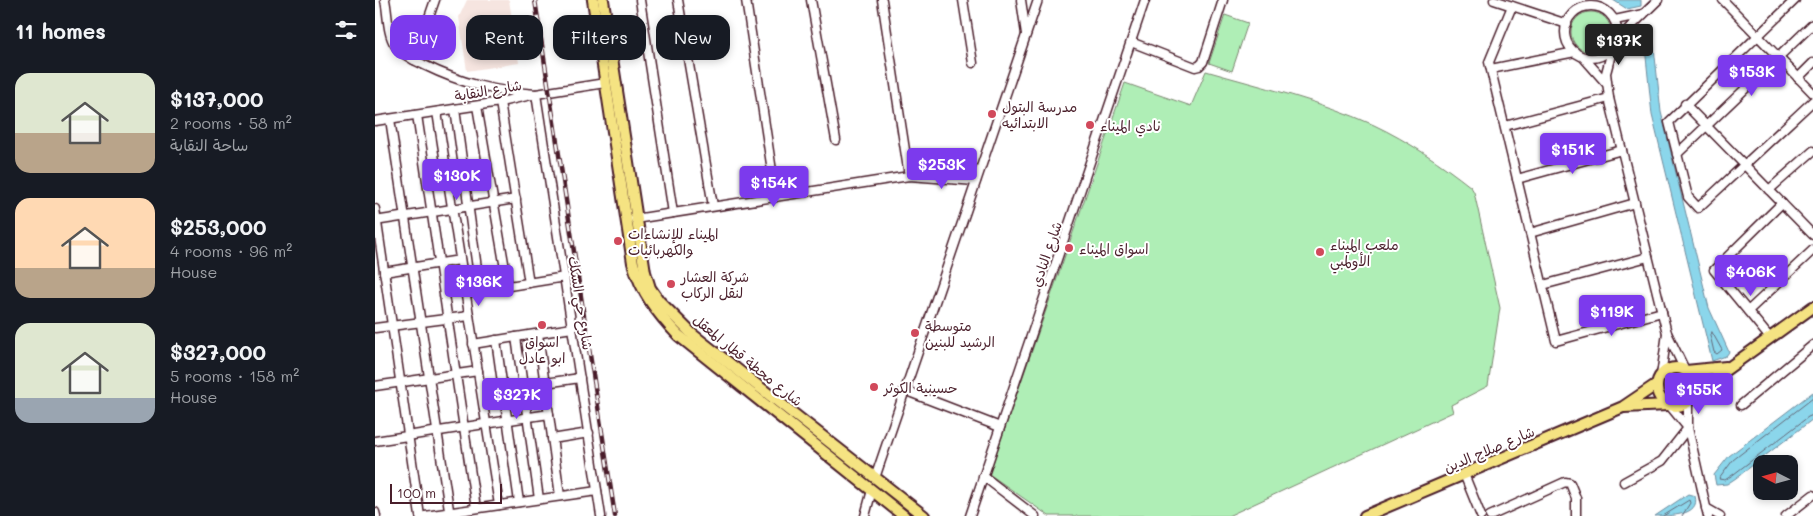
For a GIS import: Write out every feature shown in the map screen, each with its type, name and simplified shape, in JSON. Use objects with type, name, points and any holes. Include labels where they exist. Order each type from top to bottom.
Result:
[{"type":"main road","name":"شارع محطة قطار المعقل","points":[[593,0],[633,263],[643,292],[658,314],[677,334],[905,516]]},
{"type":"main road","name":"شارع محطة قطار المعقل","points":[[603,0],[635,218],[645,272],[650,288],[673,316],[693,335],[924,516]]},
{"type":"main road","points":[[1736,364],[1719,368],[1686,371],[1672,369],[1659,380],[1659,396],[1669,405],[1688,403],[1695,392],[1736,364],[1813,307]]},
{"type":"main road","points":[[1686,371],[1694,379],[1695,392]]},
{"type":"main road","name":"شارع صلاح الدين","points":[[1365,516],[1623,407],[1659,380]]},
{"type":"main road","name":"شارع صلاح الدين","points":[[1623,407],[1669,405]]},
{"type":"street","points":[[385,0],[390,26]]},
{"type":"street","points":[[430,15],[435,0]]},
{"type":"street","points":[[640,0],[673,213]]},
{"type":"street","points":[[678,0],[713,206]]},
{"type":"street","points":[[746,0],[776,197]]},
{"type":"street","points":[[811,0],[835,140]]},
{"type":"street","points":[[882,0],[909,176]]},
{"type":"street","points":[[963,0],[973,63]]},
{"type":"street","points":[[1021,0],[1026,36]]},
{"type":"street","points":[[875,478],[1038,0]]},
{"type":"street","name":"شارع النادي","points":[[970,516],[1145,0]]},
{"type":"street","points":[[1131,42],[1195,67],[1199,66],[1203,62],[1223,0]]},
{"type":"street","points":[[1494,0],[1567,24]]},
{"type":"street","points":[[1491,69],[1578,54],[1599,57],[1615,44],[1658,0]]},
{"type":"street","points":[[1723,0],[1813,93]]},
{"type":"street","points":[[1795,0],[1685,104],[1669,122],[1689,197],[1698,208],[1813,101]]},
{"type":"street","points":[[1606,82],[1566,39],[1567,24],[1570,17],[1582,4],[1605,9],[1615,20],[1617,34],[1608,64],[1606,82],[1609,98],[1667,333],[1686,371]]},
{"type":"street","points":[[1512,6],[1489,62],[1556,341],[1662,312]]},
{"type":"street","points":[[1615,20],[1645,13]]},
{"type":"street","points":[[1677,154],[1813,24]]},
{"type":"street","points":[[414,60],[476,86],[501,92],[535,94]]},
{"type":"street","points":[[1798,78],[1813,63]]},
{"type":"street","name":"شارع النقابة","points":[[375,121],[477,106],[535,94],[605,83]]},
{"type":"street","name":"شارع حي السكك","points":[[535,94],[601,516]]},
{"type":"street","points":[[1505,126],[1609,98]]},
{"type":"street","points":[[500,102],[529,283]]},
{"type":"street","points":[[1685,104],[1813,235]]},
{"type":"street","points":[[477,106],[508,286]]},
{"type":"street","points":[[455,109],[480,290]]},
{"type":"street","points":[[437,112],[499,505]]},
{"type":"street","points":[[417,115],[476,508]]},
{"type":"street","points":[[390,119],[450,514]]},
{"type":"street","points":[[1517,179],[1622,150]]},
{"type":"street","points":[[1769,190],[1813,151]]},
{"type":"street","points":[[635,218],[909,176],[976,181]]},
{"type":"street","points":[[376,221],[516,199]]},
{"type":"street","points":[[1530,233],[1635,203]]},
{"type":"street","points":[[1770,338],[1714,270],[1782,203]]},
{"type":"street","points":[[375,209],[420,516]]},
{"type":"street","points":[[1806,228],[1813,222]]},
{"type":"street","points":[[1748,311],[1813,250]]},
{"type":"street","points":[[1543,285],[1648,257]]},
{"type":"street","points":[[384,272],[460,260]]},
{"type":"street","points":[[465,293],[565,277]]},
{"type":"street","points":[[375,328],[469,316]]},
{"type":"street","points":[[473,344],[573,328]]},
{"type":"street","points":[[1659,380],[1667,333]]},
{"type":"street","points":[[538,334],[560,496]]},
{"type":"street","points":[[517,337],[539,499]]},
{"type":"street","points":[[496,340],[519,502]]},
{"type":"street","points":[[1741,405],[1813,345]]},
{"type":"street","points":[[375,386],[478,371]]},
{"type":"street","points":[[545,383],[580,378]]},
{"type":"street","points":[[904,390],[1000,427]]},
{"type":"street","points":[[1688,403],[1688,428],[1707,512],[1719,516]]},
{"type":"street","points":[[1669,405],[1688,428]]},
{"type":"street","points":[[375,441],[549,414]]},
{"type":"street","points":[[1624,482],[1662,461],[1688,428]]},
{"type":"street","points":[[552,438],[589,432]]},
{"type":"street","points":[[1464,474],[1481,516]]},
{"type":"street","points":[[983,476],[1035,516]]},
{"type":"street","points":[[1490,516],[1565,482],[1570,483],[1576,498],[1576,516]]},
{"type":"street","points":[[425,516],[450,514],[476,508],[597,490]]},
{"type":"street","points":[[865,516],[872,490]]},
{"type":"street","points":[[1786,516],[1813,495]]},
{"type":"shaded area","points":[[467,0],[509,0],[511,15],[466,15],[466,60],[519,60],[519,63],[467,71],[459,17]]},
{"type":"green space","points":[[1591,12],[1605,18],[1611,32],[1605,46],[1591,52],[1577,46],[1571,32],[1577,18]]},
{"type":"green space","points":[[1225,15],[1248,23],[1232,71],[1209,63]]},
{"type":"green space","points":[[1206,71],[1354,116],[1399,138],[1424,153],[1471,187],[1474,192],[1500,308],[1488,386],[1451,405],[1453,412],[1228,516],[1049,516],[989,474],[1125,83],[1191,106]]},
{"type":"water","points":[[1613,0],[1641,0],[1641,6],[1627,9]]},
{"type":"water","points":[[1648,26],[1653,38],[1661,112],[1709,308],[1729,352],[1726,356],[1712,361],[1652,115],[1643,28]]},
{"type":"water","points":[[1813,392],[1813,419],[1766,455],[1753,455],[1753,465],[1736,478],[1727,484],[1716,485],[1714,475],[1729,456]]},
{"type":"water","points":[[1688,494],[1695,496],[1696,503],[1689,511],[1683,514],[1655,516]]},
{"type":"railway","points":[[535,0],[615,516]]},
{"type":"place","name":"مدرسة البتول الابتدائيه","points":[[992,114]]},
{"type":"place","name":"نادي الميناء","points":[[1090,125]]},
{"type":"place","name":"الميناء للإنشاءات والكهربائيات","points":[[618,241]]},
{"type":"place","name":"اسواق الميناء","points":[[1069,248]]},
{"type":"place","name":"ملعب الميناء الأولمبي","points":[[1320,252]]},
{"type":"place","name":"شركة العشار لنقل الركاب","points":[[671,284]]},
{"type":"place","name":"اسواق ابو عادل","points":[[542,325]]},
{"type":"place","name":"متوسطة الرشيد للبنين","points":[[915,333]]},
{"type":"place","name":"حسينية الكوثر","points":[[874,387]]}]
